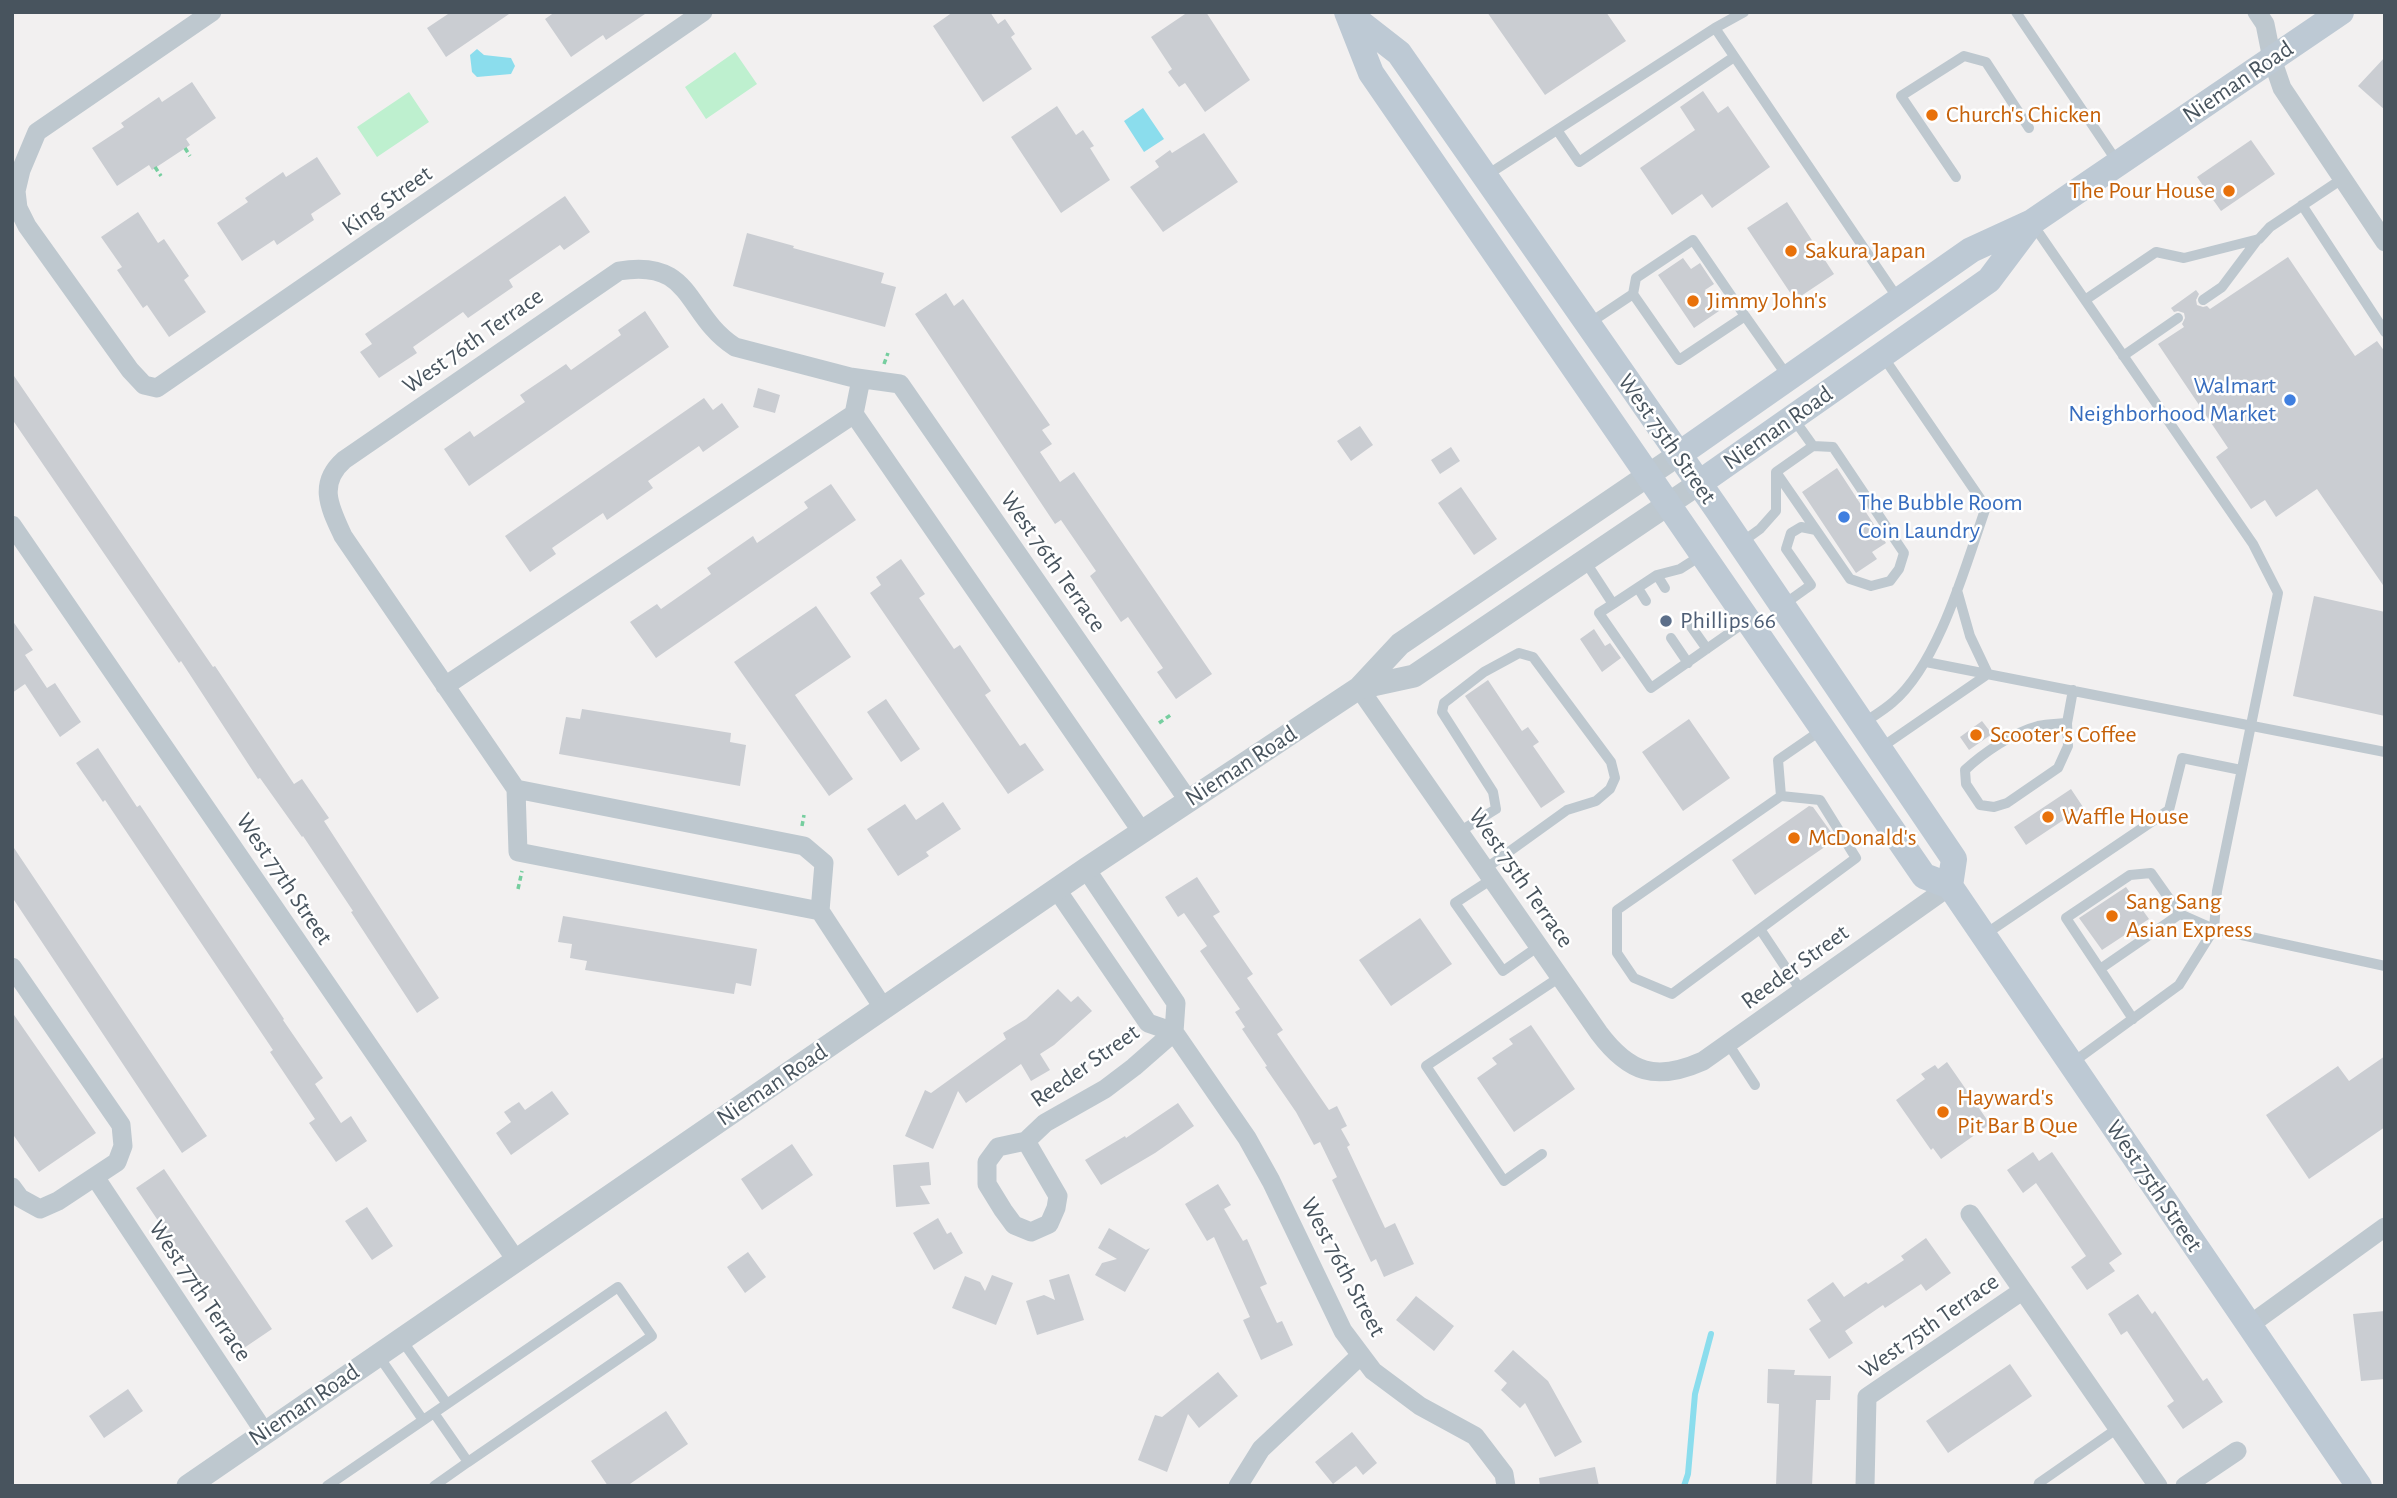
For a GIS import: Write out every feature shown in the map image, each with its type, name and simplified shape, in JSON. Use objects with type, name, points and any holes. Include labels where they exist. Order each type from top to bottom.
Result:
[{"type":"main road","name":"West 75th Street","points":[[1347,12],[1399,53],[1740,543],[1954,859],[1950,886]]},
{"type":"main road","name":"West 75th Street","points":[[1347,12],[1371,74],[1924,876],[1950,886],[2359,1486]]},
{"type":"main road","name":"Nieman Road","points":[[1678,454],[1970,250],[2032,222],[2341,12]]},
{"type":"main road","name":"Nieman Road","points":[[1699,484],[1989,281],[2032,222]]},
{"type":"street","name":"King Street","points":[[212,12],[37,132],[21,170],[16,191],[18,208],[27,226],[107,338],[144,385],[157,388],[703,12]]},
{"type":"street","points":[[2257,12],[2264,24],[2281,89],[2385,242]]},
{"type":"street","name":"West 76th Terrace","points":[[516,789],[343,536],[328,496],[328,480],[334,469],[344,460],[619,271],[656,269],[682,286],[723,339],[735,347],[861,379],[900,384],[1188,800]]},
{"type":"street","points":[[445,686],[854,414],[861,379]]},
{"type":"street","points":[[854,414],[1142,832]]},
{"type":"street","name":"Nieman Road","points":[[188,1486],[1086,869],[1359,688],[1400,644],[1678,454]]},
{"type":"street","name":"Nieman Road","points":[[1359,688],[1414,676],[1699,484]]},
{"type":"street","name":"West 77th Street","points":[[12,525],[516,1260]]},
{"type":"street","name":"West 75th Terrace","points":[[1359,688],[1614,1053],[1634,1066],[1662,1073]]},
{"type":"street","points":[[820,911],[518,852],[516,789],[804,846],[824,863],[820,911],[884,1009]]},
{"type":"street","points":[[1086,869],[1176,1003],[1174,1032]]},
{"type":"street","name":"Reeder Street","points":[[1662,1073],[1681,1071],[1728,1045],[1950,886]]},
{"type":"street","name":"West 76th Street","points":[[1056,890],[1148,1023],[1174,1032],[1247,1138],[1271,1181],[1343,1331],[1373,1371],[1420,1406],[1475,1436],[1504,1474],[1506,1486]]},
{"type":"street","points":[[12,967],[121,1125],[123,1146],[117,1163],[58,1201],[40,1209],[19,1198],[12,1187]]},
{"type":"street","name":"Reeder Street","points":[[1026,1141],[1058,1196],[1049,1224],[1031,1232],[1014,1224],[987,1184],[987,1162],[998,1147],[1026,1141],[1045,1123],[1105,1089],[1174,1032]]},
{"type":"street","name":"West 77th Terrace","points":[[95,1177],[265,1433]]},
{"type":"street","points":[[1970,1214],[2158,1486]]},
{"type":"street","points":[[2248,1326],[2385,1227]]},
{"type":"street","name":"West 75th Terrace","points":[[1865,1486],[1867,1397],[2022,1291]]},
{"type":"street","points":[[1238,1486],[1261,1449],[1362,1355]]},
{"type":"street","points":[[2186,1486],[2237,1451]]},
{"type":"lane","points":[[1485,176],[1744,12]]},
{"type":"lane","points":[[2016,12],[2118,164]]},
{"type":"lane","points":[[1715,28],[1899,300]]},
{"type":"lane","points":[[1956,177],[1901,96],[1964,56],[1986,62],[2029,128]]},
{"type":"lane","points":[[1557,130],[1579,162],[1734,57]]},
{"type":"lane","points":[[2203,300],[2222,287],[2270,227],[2342,179]]},
{"type":"lane","points":[[2302,205],[2385,332]]},
{"type":"lane","points":[[2032,222],[2253,544],[2278,593],[2217,891],[2214,929],[2179,985],[2071,1064]]},
{"type":"lane","points":[[2085,300],[2156,252],[2184,258],[2259,239]]},
{"type":"lane","points":[[1587,325],[1633,294],[1636,278],[1693,240],[1788,378]]},
{"type":"lane","points":[[1633,294],[1679,360],[1745,316]]},
{"type":"lane","points":[[2123,356],[2178,318]]},
{"type":"lane","points":[[1862,724],[1895,701],[1926,662],[1957,590],[1986,507],[1882,355]]},
{"type":"lane","points":[[1792,418],[1813,446]]},
{"type":"lane","points":[[1813,446],[1833,447],[1904,553],[1899,569],[1890,582],[1871,586],[1850,579],[1776,472],[1813,446]]},
{"type":"lane","points":[[1740,543],[1760,529],[1776,510],[1776,472]]},
{"type":"lane","points":[[1782,606],[1811,585],[1786,549],[1791,533],[1801,527],[1816,530]]},
{"type":"lane","points":[[1703,555],[1680,569],[1657,575],[1599,613],[1651,688],[1748,620]]},
{"type":"lane","points":[[1585,561],[1613,604]]},
{"type":"lane","points":[[1657,575],[1665,588]]},
{"type":"lane","points":[[1638,588],[1646,601]]},
{"type":"lane","points":[[1957,590],[1970,636],[1988,674]]},
{"type":"lane","points":[[1690,625],[1707,649]]},
{"type":"lane","points":[[1671,638],[1688,663]]},
{"type":"lane","points":[[1459,832],[1496,809],[1493,792],[1442,712],[1444,703],[1484,672],[1519,653],[1533,657],[1611,762],[1615,778],[1610,789],[1596,801],[1567,810],[1455,903],[1503,971],[1539,946]]},
{"type":"lane","points":[[1926,662],[2385,752]]},
{"type":"lane","points":[[1879,750],[1988,674]]},
{"type":"lane","points":[[2067,723],[2038,726],[2020,733],[1980,756],[1965,769],[1966,784],[1980,805],[1994,807],[2007,803],[2058,768],[2068,746],[2067,723],[2073,690]]},
{"type":"lane","points":[[1782,796],[1778,760],[1824,728]]},
{"type":"lane","points":[[1983,935],[2169,810],[2182,758],[2241,770]]},
{"type":"lane","points":[[1782,796],[1820,800],[1856,858],[1672,994],[1634,978],[1617,953],[1617,909],[1782,796]]},
{"type":"lane","points":[[2133,1019],[2066,918],[2130,875],[2151,873],[2180,914],[2214,929],[2385,966]]},
{"type":"lane","points":[[2100,970],[2180,914]]},
{"type":"lane","points":[[1760,929],[1802,992]]},
{"type":"lane","points":[[1542,1154],[1504,1181],[1426,1066],[1560,976]]},
{"type":"lane","points":[[1728,1045],[1755,1085]]},
{"type":"lane","points":[[327,1486],[618,1287],[652,1336],[434,1486]]},
{"type":"lane","points":[[401,1339],[447,1404]]},
{"type":"lane","points":[[378,1355],[423,1420]]},
{"type":"lane","points":[[434,1413],[468,1462]]},
{"type":"lane","points":[[2038,1486],[2118,1428]]},
{"type":"path","points":[[185,148],[190,156]]},
{"type":"path","points":[[155,167],[161,176]]},
{"type":"green space","points":[[735,52],[757,84],[706,119],[685,87]]},
{"type":"green space","points":[[409,92],[429,122],[377,157],[357,127]]},
{"type":"water","points":[[477,49],[484,55],[511,58],[515,66],[511,74],[477,77],[472,72],[470,55]]},
{"type":"water","points":[[1143,108],[1164,139],[1144,152],[1124,121]]},
{"type":"building","points":[[451,12],[512,12],[446,57],[427,28]]},
{"type":"building","points":[[555,12],[648,12],[606,40],[603,35],[571,57],[545,19]]},
{"type":"building","points":[[953,12],[990,12],[998,24],[1005,19],[1015,34],[1011,37],[1032,69],[983,102],[933,26]]},
{"type":"building","points":[[1188,12],[1206,12],[1250,80],[1205,112],[1185,83],[1179,87],[1168,72],[1172,69],[1151,37]]},
{"type":"building","points":[[1487,12],[1606,12],[1626,41],[1545,95]]},
{"type":"building","points":[[2385,57],[2385,110],[2358,86]]},
{"type":"building","points":[[192,82],[216,118],[186,139],[190,145],[152,170],[149,165],[117,186],[92,148],[124,127],[121,123],[159,97],[162,102]]},
{"type":"building","points":[[1703,91],[1718,113],[1728,106],[1770,167],[1712,208],[1702,194],[1672,215],[1640,168],[1695,130],[1680,107]]},
{"type":"building","points":[[1057,106],[1076,135],[1083,130],[1094,146],[1090,148],[1110,180],[1061,213],[1011,137]]},
{"type":"building","points":[[1204,133],[1238,182],[1163,232],[1130,187],[1159,167],[1155,161],[1170,150],[1172,153]]},
{"type":"building","name":"The Pour House","points":[[2251,140],[2275,174],[2221,211],[2197,177]]},
{"type":"building","points":[[317,157],[341,194],[311,214],[314,220],[277,245],[274,240],[242,261],[217,223],[248,202],[245,198],[283,172],[286,177]]},
{"type":"building","points":[[565,196],[590,232],[564,250],[560,245],[509,280],[513,287],[468,318],[463,312],[413,347],[417,353],[379,378],[360,352],[372,344],[365,334]]},
{"type":"building","name":"Sakura Japan","points":[[1787,202],[1834,274],[1795,300],[1747,228]]},
{"type":"building","points":[[138,212],[158,243],[164,239],[189,276],[184,280],[206,312],[169,337],[147,305],[143,308],[117,270],[122,267],[101,237]]},
{"type":"building","points":[[747,233],[884,273],[881,283],[896,287],[885,327],[733,286]]},
{"type":"building","name":"Walmart Neighborhood Market","points":[[2288,257],[2355,356],[2377,341],[2385,352],[2385,588],[2317,489],[2276,517],[2265,500],[2251,509],[2216,457],[2228,448],[2158,344],[2184,327],[2184,313],[2174,312],[2171,308],[2196,290],[2199,294],[2197,305],[2210,309]]},
{"type":"building","name":"Jimmy John's","points":[[1683,258],[1691,269],[1700,263],[1714,284],[1705,290],[1719,311],[1694,328],[1658,275]]},
{"type":"building","points":[[946,293],[954,306],[963,299],[1050,425],[1042,430],[1052,444],[1040,452],[1060,482],[1074,472],[1212,674],[1176,699],[1157,672],[1163,668],[1128,617],[1121,622],[1090,576],[1096,571],[1061,520],[1055,524],[915,314]]},
{"type":"building","points":[[645,311],[669,347],[469,486],[444,449],[470,431],[474,437],[525,402],[520,395],[566,364],[571,370],[621,335],[618,330]]},
{"type":"building","points":[[12,373],[294,784],[302,779],[329,818],[324,821],[439,998],[417,1013],[303,836],[260,778],[258,779],[181,661],[179,663],[12,419]]},
{"type":"building","points":[[758,388],[780,395],[775,413],[753,407]]},
{"type":"building","points":[[704,398],[713,410],[722,403],[739,427],[703,452],[699,446],[648,481],[653,488],[607,520],[603,513],[552,548],[556,554],[530,572],[505,536]]},
{"type":"building","points":[[1360,426],[1373,445],[1351,461],[1337,441]]},
{"type":"building","points":[[1451,447],[1460,461],[1440,474],[1431,460]]},
{"type":"building","name":"The Bubble Room Coin Laundry","points":[[1837,468],[1886,543],[1872,552],[1877,559],[1856,573],[1802,492]]},
{"type":"building","points":[[831,484],[856,520],[656,658],[630,622],[657,604],[661,609],[711,574],[707,568],[753,536],[757,543],[808,508],[804,502]]},
{"type":"building","points":[[1461,487],[1497,539],[1474,555],[1438,503]]},
{"type":"building","points":[[901,559],[925,594],[919,598],[954,649],[960,645],[991,691],[985,695],[1020,746],[1025,743],[1044,770],[1008,794],[870,593],[881,585],[876,577]]},
{"type":"building","points":[[2314,596],[2385,612],[2385,716],[2293,696]]},
{"type":"building","points":[[816,606],[851,657],[795,695],[853,779],[829,796],[734,662]]},
{"type":"building","points":[[12,620],[33,650],[25,655],[47,688],[55,683],[81,722],[60,737],[25,684],[12,693]]},
{"type":"building","points":[[1594,629],[1605,646],[1610,643],[1621,658],[1602,672],[1580,639]]},
{"type":"building","points":[[1488,680],[1522,731],[1528,727],[1539,742],[1533,746],[1565,792],[1541,808],[1465,696]]},
{"type":"building","points":[[886,699],[920,749],[901,762],[867,712]]},
{"type":"building","points":[[582,709],[731,733],[730,742],[746,745],[740,786],[559,754],[566,717],[580,719]]},
{"type":"building","points":[[1689,719],[1730,778],[1683,811],[1642,752]]},
{"type":"building","name":"Scooter's Coffee","points":[[1982,721],[1992,734],[1969,750],[1960,737]]},
{"type":"building","points":[[98,748],[137,807],[140,805],[323,1078],[315,1084],[341,1123],[351,1116],[367,1141],[336,1162],[309,1123],[315,1119],[270,1052],[273,1050],[105,800],[103,802],[76,763]]},
{"type":"building","name":"Waffle House","points":[[2071,789],[2083,807],[2026,845],[2014,827]]},
{"type":"building","points":[[943,802],[961,829],[926,852],[929,856],[898,876],[867,829],[905,804],[916,820]]},
{"type":"building","points":[[1809,806],[1813,807],[1831,832],[1829,844],[1755,895],[1732,860]]},
{"type":"building","points":[[12,845],[207,1136],[182,1153],[12,897]]},
{"type":"building","points":[[1197,877],[1220,912],[1213,916],[1253,974],[1247,978],[1283,1030],[1277,1034],[1329,1110],[1337,1106],[1347,1126],[1341,1129],[1350,1145],[1347,1147],[1385,1228],[1395,1223],[1414,1264],[1384,1277],[1376,1259],[1371,1262],[1332,1180],[1337,1177],[1320,1142],[1314,1145],[1296,1112],[1242,1029],[1245,1027],[1235,1012],[1240,1009],[1200,951],[1207,946],[1184,913],[1178,917],[1165,897]]},
{"type":"building","name":"Sang Sang Asian Express","points":[[2126,887],[2149,919],[2102,950],[2079,918]]},
{"type":"building","points":[[563,916],[757,949],[751,986],[736,983],[734,994],[585,970],[587,961],[570,958],[572,944],[558,942]]},
{"type":"building","points":[[1420,918],[1452,964],[1391,1006],[1359,960]]},
{"type":"building","points":[[1058,989],[1071,1002],[1078,996],[1092,1011],[1040,1054],[1050,1070],[1031,1081],[1021,1064],[966,1103],[958,1091],[933,1149],[905,1136],[925,1090],[931,1093],[1006,1039],[1003,1033],[1026,1019]]},
{"type":"building","points":[[12,1012],[96,1133],[39,1172],[12,1133]]},
{"type":"building","points":[[1531,1025],[1575,1089],[1514,1132],[1477,1078],[1497,1064],[1492,1058],[1513,1044],[1509,1039]]},
{"type":"building","points":[[2385,1056],[2385,1127],[2309,1179],[2266,1115],[2338,1066],[2349,1081]]},
{"type":"building","name":"Hayward's Pit Bar B Que","points":[[1947,1062],[1990,1124],[1941,1159],[1933,1148],[1931,1150],[1896,1100],[1925,1079],[1921,1074],[1935,1065],[1938,1069]]},
{"type":"building","points":[[552,1091],[569,1114],[511,1155],[496,1133],[511,1122],[504,1112],[519,1102],[525,1110]]},
{"type":"building","points":[[1178,1103],[1194,1126],[1101,1185],[1085,1160],[1125,1136],[1126,1138]]},
{"type":"building","points":[[792,1144],[813,1175],[762,1210],[741,1179]]},
{"type":"building","points":[[2033,1152],[2039,1161],[2052,1152],[2122,1254],[2109,1263],[2115,1271],[2087,1290],[2071,1267],[2086,1256],[2036,1183],[2023,1193],[2007,1170]]},
{"type":"building","points":[[929,1162],[931,1185],[920,1186],[930,1204],[896,1207],[893,1165]]},
{"type":"building","points":[[164,1169],[272,1329],[244,1348],[136,1188]]},
{"type":"building","points":[[1218,1184],[1231,1205],[1224,1209],[1243,1241],[1247,1239],[1267,1284],[1260,1287],[1277,1323],[1282,1321],[1293,1345],[1261,1360],[1243,1320],[1250,1317],[1214,1237],[1207,1241],[1185,1204]]},
{"type":"building","points":[[367,1207],[393,1246],[372,1260],[345,1221]]},
{"type":"building","points":[[938,1218],[947,1234],[951,1232],[963,1253],[934,1270],[913,1233]]},
{"type":"building","points":[[1109,1228],[1146,1250],[1150,1248],[1125,1292],[1095,1275],[1102,1263],[1117,1259],[1098,1248]]},
{"type":"building","points":[[1926,1238],[1951,1273],[1926,1291],[1921,1284],[1885,1308],[1883,1305],[1845,1331],[1853,1343],[1829,1359],[1809,1329],[1821,1321],[1807,1300],[1833,1282],[1844,1297],[1904,1260],[1901,1256]]},
{"type":"building","points":[[748,1252],[766,1277],[745,1293],[727,1267]]},
{"type":"building","points":[[1069,1274],[1084,1320],[1037,1335],[1026,1301],[1044,1295],[1055,1300],[1049,1280]]},
{"type":"building","points":[[992,1275],[1013,1283],[996,1325],[952,1308],[965,1276],[980,1282],[985,1291]]},
{"type":"building","points":[[2138,1294],[2152,1314],[2155,1311],[2203,1381],[2207,1378],[2223,1402],[2183,1429],[2167,1406],[2174,1401],[2127,1331],[2121,1335],[2108,1314]]},
{"type":"building","points":[[1416,1296],[1454,1326],[1434,1351],[1396,1320]]},
{"type":"building","points":[[2385,1311],[2385,1379],[2361,1381],[2353,1314]]},
{"type":"building","points":[[1513,1350],[1548,1381],[1582,1442],[1555,1457],[1525,1403],[1520,1408],[1501,1390],[1507,1383],[1494,1371]]},
{"type":"building","points":[[2010,1364],[2032,1396],[1948,1453],[1926,1421]]},
{"type":"building","points":[[1768,1369],[1795,1370],[1794,1375],[1831,1376],[1830,1400],[1816,1400],[1812,1486],[1776,1486],[1779,1404],[1767,1403]]},
{"type":"building","points":[[1218,1372],[1238,1396],[1199,1428],[1188,1414],[1167,1472],[1138,1460],[1155,1415],[1162,1417]]},
{"type":"building","points":[[128,1389],[143,1411],[104,1438],[89,1416]]},
{"type":"building","points":[[666,1411],[688,1444],[627,1486],[608,1486],[591,1461]]},
{"type":"building","points":[[1352,1432],[1377,1463],[1363,1475],[1356,1466],[1333,1484],[1315,1462]]},
{"type":"building","points":[[1595,1467],[1599,1486],[1540,1486],[1539,1478]]},
{"type":"waterway","points":[[1684,1486],[1688,1474],[1695,1394],[1711,1334]]},
{"type":"place","name":"Church's Chicken","points":[[1932,115]]},
{"type":"place","name":"The Pour House","points":[[2229,191]]},
{"type":"place","name":"Sakura Japan","points":[[1791,251]]},
{"type":"place","name":"Jimmy John's","points":[[1693,301]]},
{"type":"place","name":"Walmart Neighborhood Market","points":[[2290,400]]},
{"type":"place","name":"The Bubble Room Coin Laundry","points":[[1844,517]]},
{"type":"place","name":"Phillips 66","points":[[1666,621]]},
{"type":"place","name":"Scooter's Coffee","points":[[1976,735]]},
{"type":"place","name":"Waffle House","points":[[2048,817]]},
{"type":"place","name":"McDonald's","points":[[1794,838]]},
{"type":"place","name":"Sang Sang Asian Express","points":[[2112,916]]},
{"type":"place","name":"Hayward's Pit Bar B Que","points":[[1943,1112]]}]
